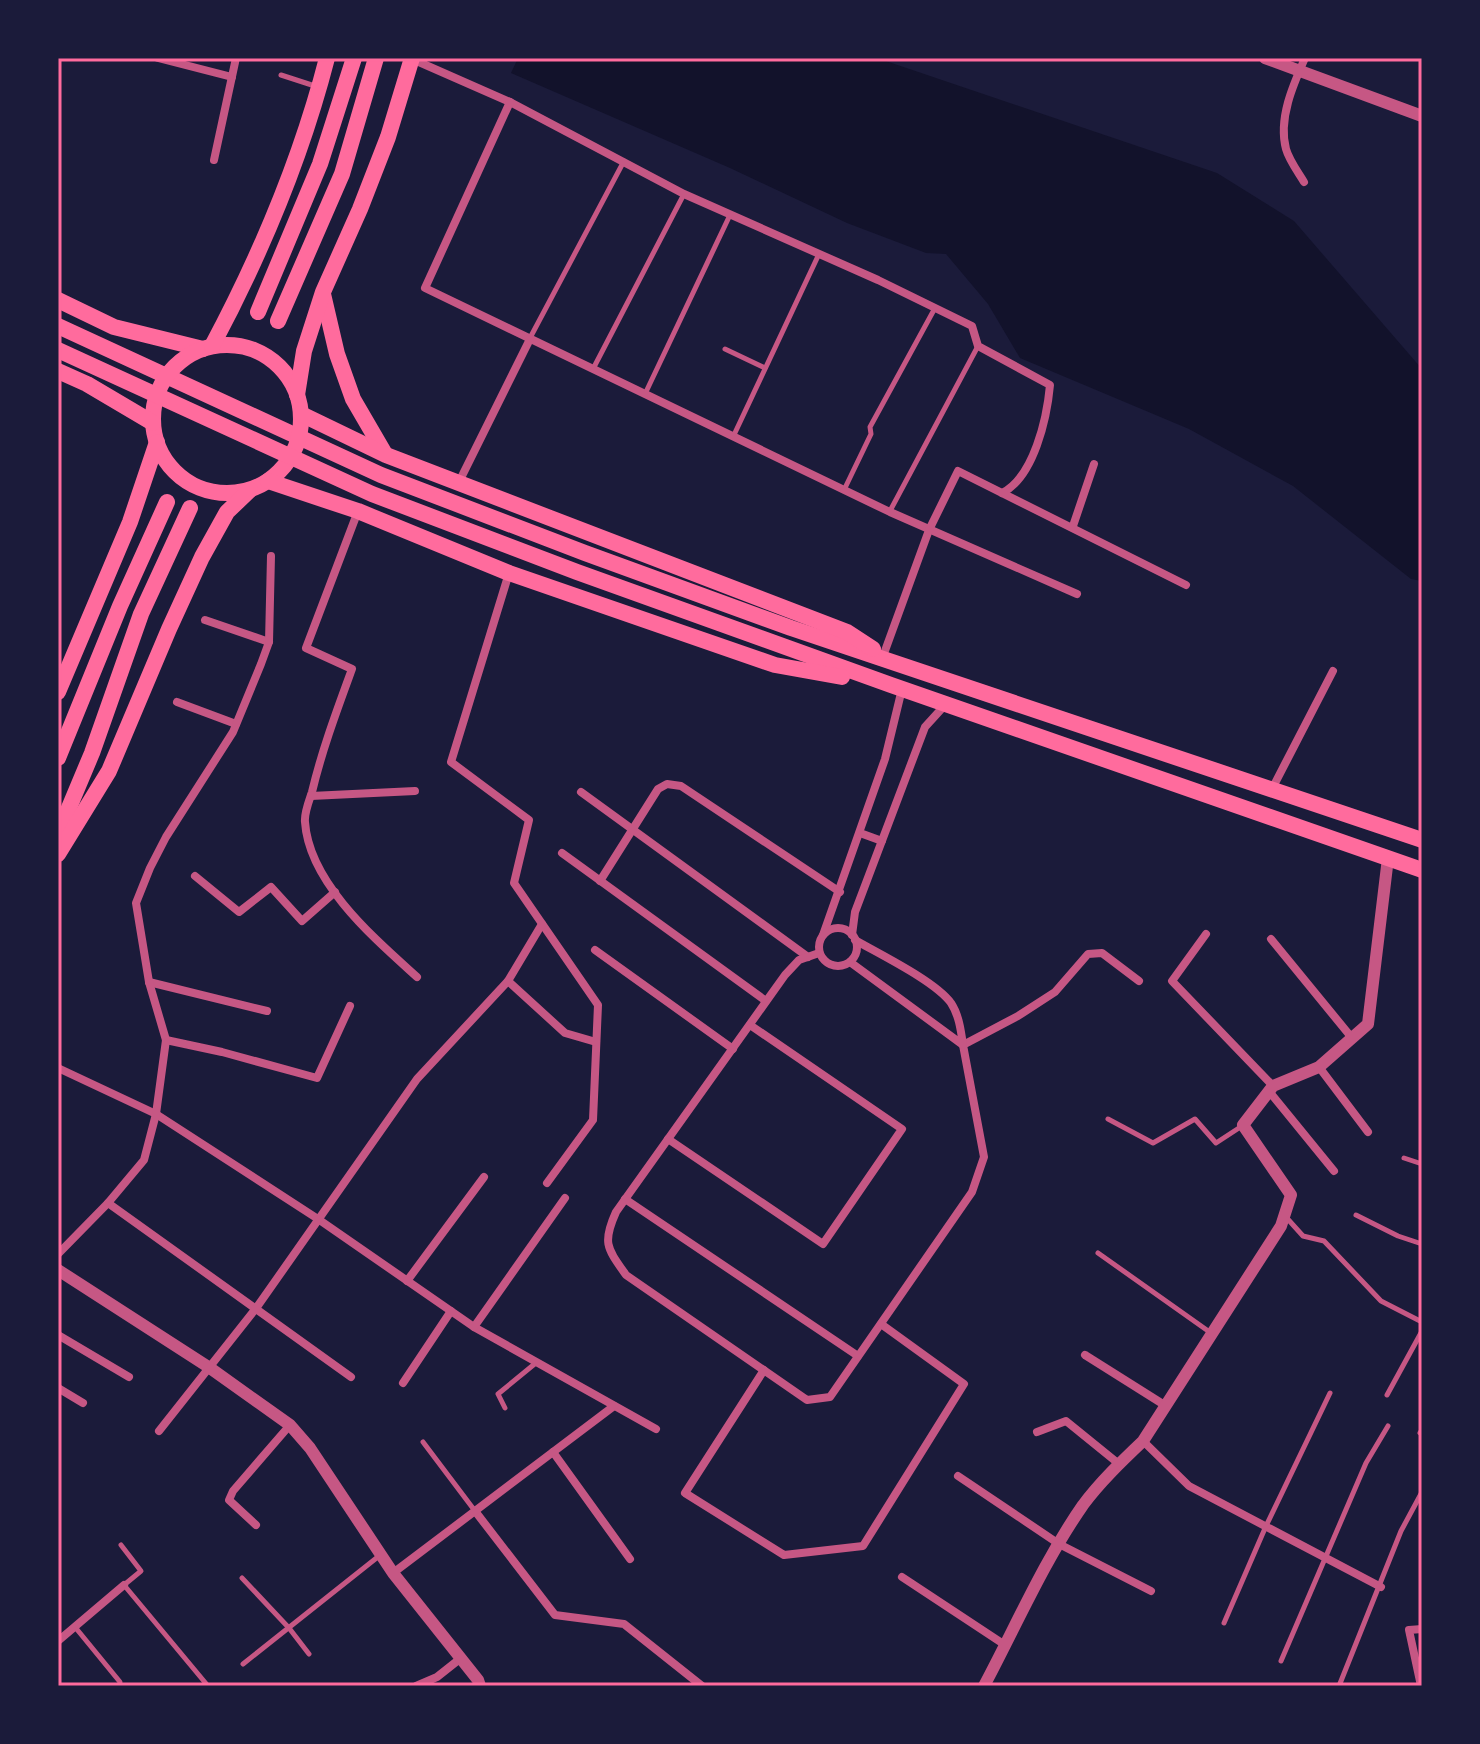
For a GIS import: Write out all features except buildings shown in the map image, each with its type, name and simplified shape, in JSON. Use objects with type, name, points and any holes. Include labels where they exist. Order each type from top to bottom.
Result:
[{"type":"highway","points":[[251,489],[216,493],[194,485],[178,474],[165,460],[157,442],[153,423],[154,404],[166,378],[186,357],[207,348],[274,218],[320,88],[327,58]]},
{"type":"highway","points":[[258,312],[320,164],[354,58]]},
{"type":"highway","points":[[278,321],[342,174],[376,58]]},
{"type":"highway","points":[[297,395],[304,351],[323,292],[382,152],[412,59]]},
{"type":"highway","points":[[323,292],[337,354],[353,399],[386,455]]},
{"type":"highway","points":[[58,300],[114,327],[207,348],[241,347],[260,353],[276,364],[288,378],[297,395],[301,414],[293,452],[283,468],[268,481],[251,489],[227,512],[202,557],[109,771],[58,854]]},
{"type":"highway","points":[[58,326],[381,475],[600,558],[882,659],[1422,839]]},
{"type":"highway","points":[[87,384],[114,327]]},
{"type":"highway","points":[[58,350],[372,494],[896,687],[1422,870]]},
{"type":"highway","points":[[58,371],[87,384],[153,423]]},
{"type":"highway","points":[[301,414],[386,455],[847,632],[876,651],[882,659]]},
{"type":"highway","points":[[58,692],[130,522],[157,442]]},
{"type":"highway","points":[[358,511],[348,490],[355,468],[374,455],[386,455]]},
{"type":"highway","points":[[268,481],[358,511],[509,573],[775,665],[896,687]]},
{"type":"highway","points":[[58,758],[120,606],[167,502]]},
{"type":"highway","points":[[480,561],[474,547],[476,525],[496,506],[514,503]]},
{"type":"highway","points":[[58,834],[92,753],[141,614],[190,508]]},
{"type":"street","points":[[158,58],[232,77]]},
{"type":"street","points":[[214,160],[236,58]]},
{"type":"street","points":[[1253,58],[1302,64],[1422,116]]},
{"type":"street","points":[[412,59],[510,102],[684,194],[972,326],[978,346],[1050,385],[1047,413],[1039,441],[1017,482],[1002,493]]},
{"type":"street","points":[[1302,64],[1287,103],[1284,128],[1286,150],[1304,182]]},
{"type":"street","points":[[510,102],[425,288],[843,491],[1077,594]]},
{"type":"street","points":[[459,482],[530,339]]},
{"type":"street","points":[[1073,526],[1094,464]]},
{"type":"street","points":[[882,659],[929,530],[958,471],[1186,585]]},
{"type":"street","points":[[358,511],[306,648],[352,669],[320,760],[305,820],[317,865],[335,892],[362,927],[417,977]]},
{"type":"street","points":[[58,1254],[108,1203],[144,1160],[156,1114],[166,1040],[149,982],[136,903],[166,837],[236,724],[269,642],[271,556]]},
{"type":"street","points":[[509,573],[451,762],[529,820],[514,883],[598,1005],[593,1120],[547,1183]]},
{"type":"street","points":[[205,620],[269,642]]},
{"type":"street","points":[[1272,789],[1333,671]]},
{"type":"street","points":[[896,687],[885,759],[820,941],[819,953],[833,966],[850,962],[856,952],[853,938],[855,912],[925,727],[946,704]]},
{"type":"street","points":[[177,702],[236,724]]},
{"type":"street","points":[[600,881],[658,789],[667,784],[681,786],[840,892]]},
{"type":"street","points":[[311,796],[415,791]]},
{"type":"street","points":[[581,792],[808,957]]},
{"type":"street","points":[[860,833],[882,841]]},
{"type":"street","points":[[562,853],[766,1001]]},
{"type":"street","points":[[984,1686],[1059,1544],[1085,1503],[1143,1441],[1281,1226],[1291,1195],[1243,1125],[1270,1088],[1319,1067],[1368,1024],[1388,858]]},
{"type":"street","points":[[195,876],[239,912],[271,887],[302,921],[335,892]]},
{"type":"street","points":[[159,1431],[257,1307],[417,1079],[508,981],[542,924]]},
{"type":"street","points":[[819,953],[799,960],[785,975],[616,1212],[606,1235],[609,1251],[626,1275],[807,1400],[830,1397],[972,1192],[984,1157],[959,1022],[950,1002],[932,985],[841,929],[823,935]]},
{"type":"street","points":[[1206,934],[1172,981],[1270,1088],[1334,1171]]},
{"type":"street","points":[[1271,939],[1352,1038]]},
{"type":"street","points":[[595,950],[733,1049]]},
{"type":"street","points":[[963,1045],[1055,992],[1088,954],[1102,953],[1139,981]]},
{"type":"street","points":[[850,962],[963,1045]]},
{"type":"street","points":[[508,981],[565,1033],[596,1042]]},
{"type":"street","points":[[149,982],[267,1011]]},
{"type":"street","points":[[166,1040],[317,1078],[350,1006]]},
{"type":"street","points":[[668,1139],[823,1244],[902,1129],[750,1025]]},
{"type":"street","points":[[1319,1067],[1368,1132]]},
{"type":"street","points":[[58,1068],[156,1114],[318,1219],[474,1327],[656,1429]]},
{"type":"street","points":[[407,1281],[484,1177]]},
{"type":"street","points":[[474,1327],[565,1198]]},
{"type":"street","points":[[625,1199],[858,1356]]},
{"type":"street","points":[[108,1203],[351,1377]]},
{"type":"street","points":[[58,1270],[210,1368],[290,1425],[310,1448],[393,1573],[480,1686]]},
{"type":"street","points":[[403,1383],[451,1311]]},
{"type":"street","points":[[764,1370],[685,1493],[784,1555],[863,1546],[964,1384],[881,1324]]},
{"type":"street","points":[[58,1335],[129,1377]]},
{"type":"street","points":[[1085,1355],[1166,1406]]},
{"type":"street","points":[[58,1388],[83,1403]]},
{"type":"street","points":[[393,1573],[614,1406]]},
{"type":"street","points":[[1037,1432],[1066,1421],[1119,1464]]},
{"type":"street","points":[[256,1525],[229,1500],[233,1491],[290,1425]]},
{"type":"street","points":[[1143,1441],[1189,1486],[1381,1587]]},
{"type":"street","points":[[553,1452],[630,1559]]},
{"type":"street","points":[[958,1476],[1059,1544],[1151,1591]]},
{"type":"street","points":[[475,1511],[555,1615],[624,1624],[702,1686]]},
{"type":"street","points":[[902,1577],[1005,1645]]},
{"type":"street","points":[[58,1641],[124,1585]]},
{"type":"street","points":[[1421,1686],[1409,1630],[1422,1629]]},
{"type":"street","points":[[416,1686],[437,1677],[461,1658]]},
{"type":"lane","points":[[281,75],[320,88]]},
{"type":"lane","points":[[530,339],[624,161]]},
{"type":"lane","points":[[593,370],[684,194]]},
{"type":"lane","points":[[645,395],[730,214]]},
{"type":"lane","points":[[733,437],[819,254]]},
{"type":"lane","points":[[843,491],[871,434],[870,427],[935,308]]},
{"type":"lane","points":[[890,512],[978,346]]},
{"type":"lane","points":[[725,349],[765,368]]},
{"type":"lane","points":[[1108,1119],[1153,1143],[1195,1119],[1216,1143],[1243,1125]]},
{"type":"lane","points":[[1404,1158],[1422,1164]]},
{"type":"lane","points":[[1356,1215],[1422,1244]]},
{"type":"lane","points":[[1284,1216],[1303,1236],[1324,1241],[1381,1301],[1422,1322]]},
{"type":"lane","points":[[1098,1253],[1212,1333]]},
{"type":"lane","points":[[1387,1395],[1422,1331]]},
{"type":"lane","points":[[505,1408],[498,1394],[537,1362]]},
{"type":"lane","points":[[1224,1623],[1266,1526],[1330,1393]]},
{"type":"lane","points":[[1281,1661],[1366,1463],[1388,1426]]},
{"type":"lane","points":[[423,1442],[475,1511]]},
{"type":"lane","points":[[1339,1686],[1401,1531],[1422,1492]]},
{"type":"lane","points":[[121,1545],[141,1571],[124,1585],[208,1686]]},
{"type":"lane","points":[[243,1664],[380,1555]]},
{"type":"lane","points":[[242,1578],[309,1654]]},
{"type":"lane","points":[[74,1626],[120,1682]]},
{"type":"shaded area","points":[[518,58],[877,58],[1217,173],[1294,221],[1422,369],[1422,581],[1411,579],[1293,486],[1189,429],[1020,358],[988,304],[946,254],[926,253],[847,223],[730,168],[511,73]]}]
